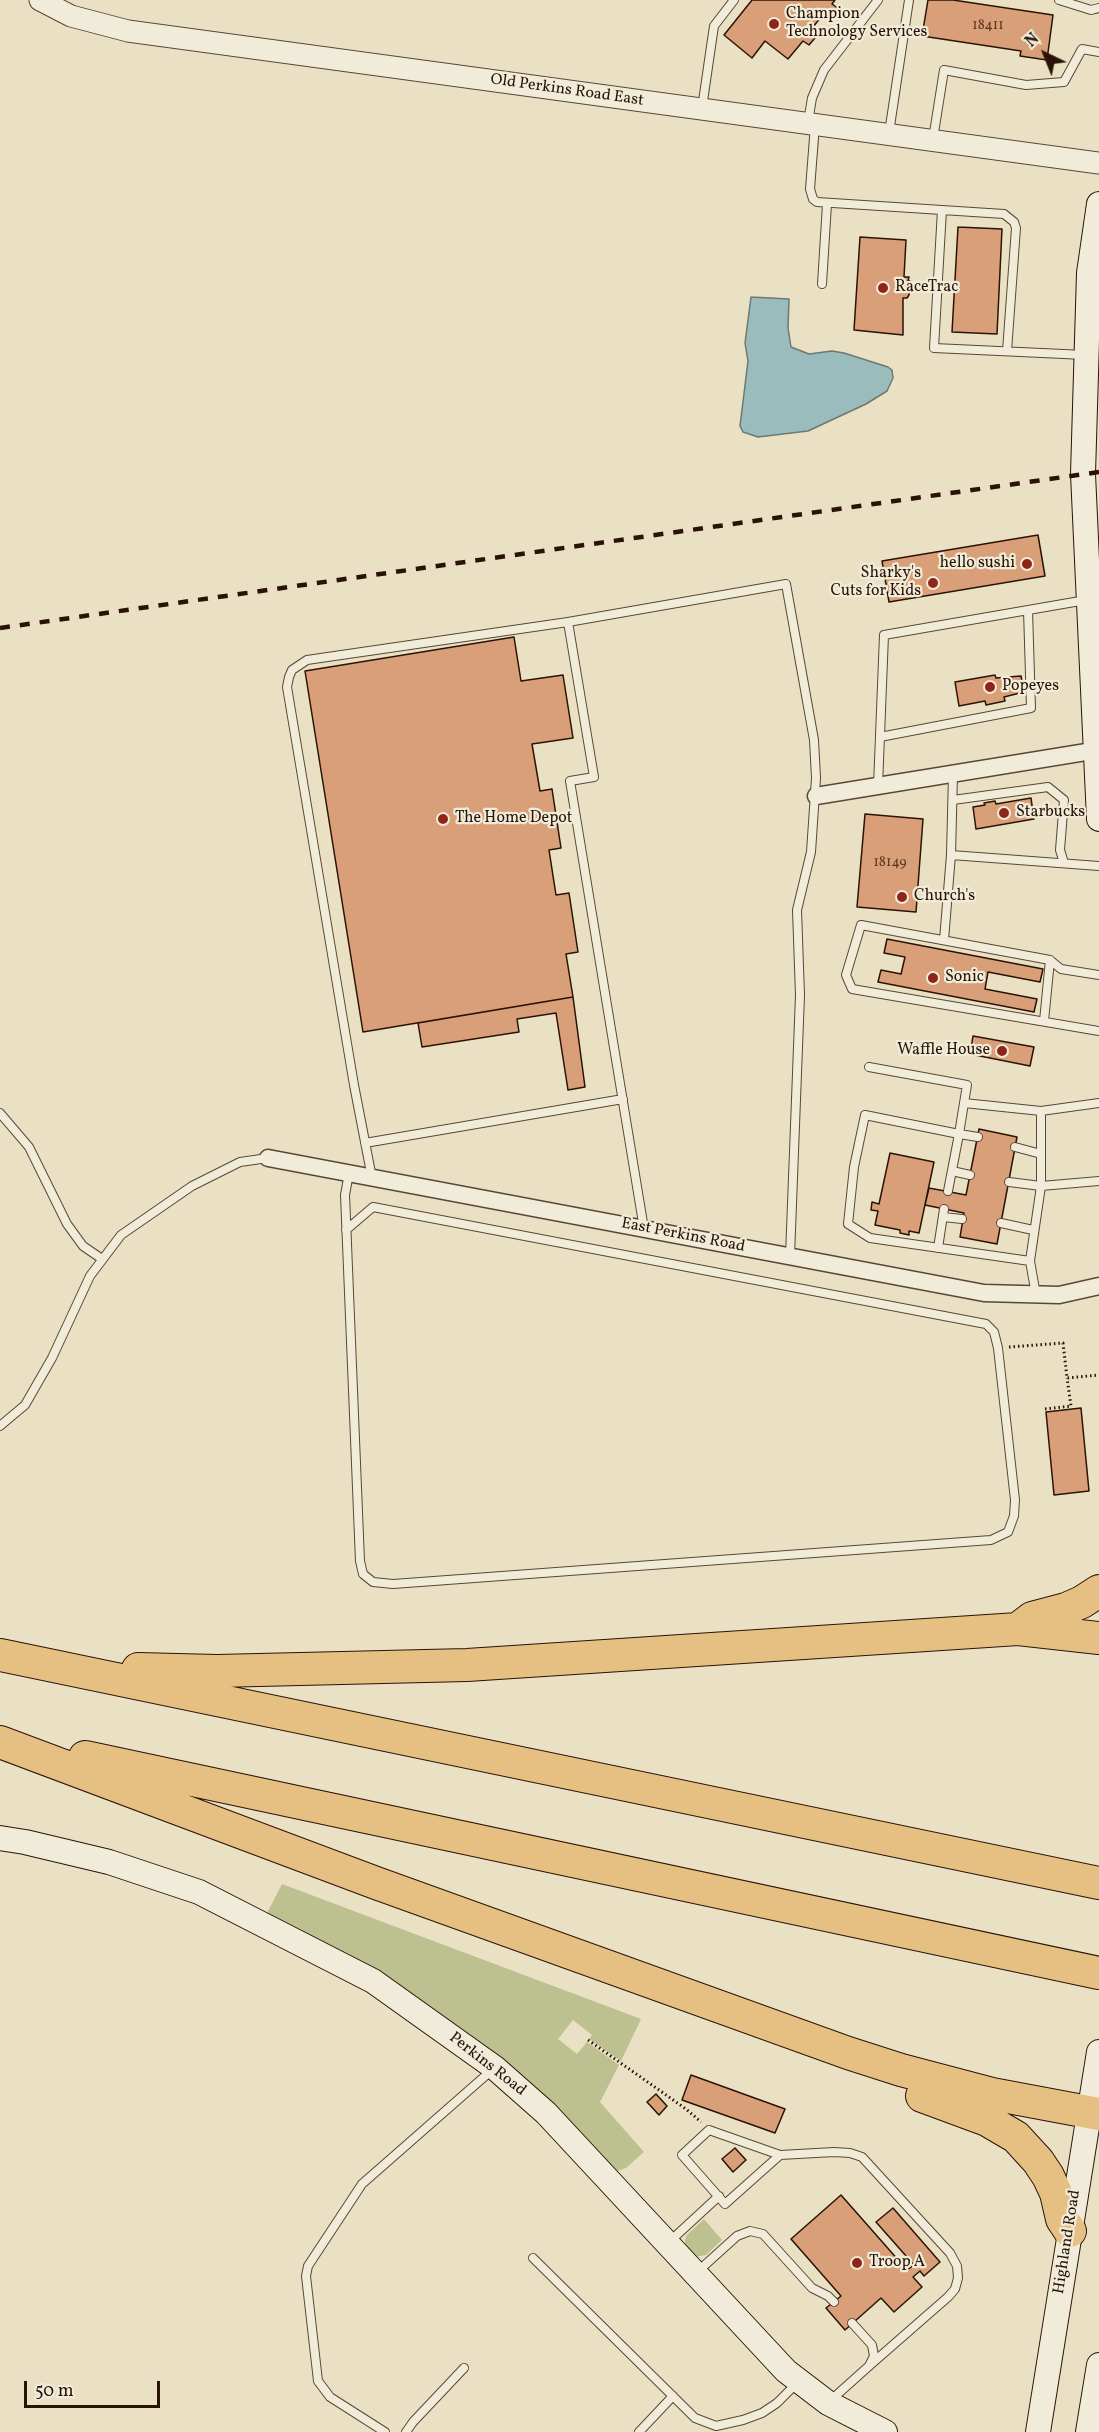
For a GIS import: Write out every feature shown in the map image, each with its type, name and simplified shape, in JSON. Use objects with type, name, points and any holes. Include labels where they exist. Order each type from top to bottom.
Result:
[{"type":"highway","points":[[1018,1629],[1032,1618],[1066,1609],[1099,1591]]},
{"type":"highway","points":[[1053,1633],[1092,1619],[1099,1614]]},
{"type":"highway","points":[[6,1656],[131,1668],[217,1671],[467,1665],[1018,1629],[1099,1638]]},
{"type":"highway","points":[[6,1656],[1099,1883]]},
{"type":"highway","points":[[0,1741],[596,1963],[901,2070],[992,2094],[1094,2113]]},
{"type":"highway","points":[[0,1741],[1099,1973]]},
{"type":"highway","points":[[596,1963],[769,2041],[987,2120],[1009,2131],[1024,2144],[1048,2176],[1056,2193],[1062,2219],[1070,2231]]},
{"type":"main road","points":[[1099,204],[1089,273],[1083,474],[1099,819]]},
{"type":"main road","name":"Perkins Road","points":[[0,1838],[109,1862],[199,1892],[373,1981],[495,2068],[546,2113],[786,2371],[858,2425],[885,2432]]},
{"type":"main road","name":"Highland Road","points":[[1038,2432],[1070,2231],[1094,2113],[1099,2052]]},
{"type":"main road","points":[[1088,2432],[1099,2365]]},
{"type":"street","name":"Old Perkins Road East","points":[[40,0],[71,16],[128,31],[811,122],[1099,163]]},
{"type":"street","points":[[816,796],[1097,751]]},
{"type":"street","name":"East Perkins Road","points":[[268,1158],[984,1293],[1059,1295],[1099,1286]]},
{"type":"lane","points":[[702,109],[714,26],[734,0]]},
{"type":"lane","points":[[878,0],[824,70],[812,98],[810,189],[813,199],[827,204],[1004,214],[1014,222],[1007,351]]},
{"type":"lane","points":[[889,133],[909,0]]},
{"type":"lane","points":[[1059,0],[1091,9],[1099,8]]},
{"type":"lane","points":[[933,139],[944,70],[1026,85],[1064,82],[1082,49],[1099,52]]},
{"type":"lane","points":[[822,284],[827,204]]},
{"type":"lane","points":[[942,210],[934,348],[1085,355]]},
{"type":"lane","points":[[372,1178],[287,687],[292,670],[307,660],[568,621],[786,584],[814,740],[816,796],[811,852],[797,910],[800,995],[790,1256]]},
{"type":"lane","points":[[878,786],[884,635],[1089,600]]},
{"type":"lane","points":[[880,737],[1031,708],[1028,610]]},
{"type":"lane","points":[[568,621],[594,777],[570,781],[644,1229]]},
{"type":"lane","points":[[944,940],[951,855],[953,774]]},
{"type":"lane","points":[[953,800],[1048,787],[1064,801],[1060,850],[1064,863]]},
{"type":"lane","points":[[951,855],[1099,866]]},
{"type":"lane","points":[[1099,975],[1061,969],[1050,960],[861,925],[846,975],[852,989],[1099,1031]]},
{"type":"lane","points":[[1044,1021],[1050,960]]},
{"type":"lane","points":[[868,1067],[967,1085],[948,1191]]},
{"type":"lane","points":[[365,1143],[623,1099]]},
{"type":"lane","points":[[964,1103],[1041,1111],[1099,1103]]},
{"type":"lane","points":[[1036,1295],[1030,1261],[1041,1186],[1041,1111]]},
{"type":"lane","points":[[0,1113],[30,1147],[67,1224],[83,1246],[102,1259]]},
{"type":"lane","points":[[978,1137],[865,1115],[854,1167],[848,1224],[870,1238],[1030,1261]]},
{"type":"lane","points":[[1015,1148],[1041,1154]]},
{"type":"lane","points":[[0,1426],[25,1406],[52,1358],[90,1276],[120,1235],[192,1185],[240,1162],[268,1158]]},
{"type":"lane","points":[[952,1171],[970,1174]]},
{"type":"lane","points":[[346,1230],[373,1207],[986,1324],[994,1332],[998,1348],[1015,1500],[1014,1516],[1008,1532],[991,1540],[405,1583],[373,1582],[363,1574],[360,1561],[346,1230],[345,1195],[349,1173]]},
{"type":"lane","points":[[1009,1182],[1041,1186],[1099,1181]]},
{"type":"lane","points":[[938,1248],[944,1213],[962,1219]]},
{"type":"lane","points":[[1001,1223],[1034,1230]]},
{"type":"lane","points":[[385,2432],[330,2397],[318,2381],[306,2276],[308,2266],[362,2184],[495,2068]]},
{"type":"lane","points":[[780,2155],[725,2204],[682,2155],[709,2130],[780,2155],[850,2152],[862,2157],[950,2253],[957,2266],[958,2278],[955,2289],[948,2297],[828,2403]]},
{"type":"lane","points":[[668,2243],[718,2196]]},
{"type":"lane","points":[[696,2273],[737,2236],[750,2231],[764,2234],[812,2288],[828,2296],[834,2302]]},
{"type":"lane","points":[[532,2258],[695,2418],[716,2426],[743,2420],[762,2413],[777,2403],[800,2380]]},
{"type":"lane","points":[[852,2323],[872,2345],[874,2356],[869,2366]]},
{"type":"lane","points":[[406,2432],[464,2368]]},
{"type":"lane","points":[[639,2432],[673,2396]]},
{"type":"path","points":[[998,1348],[1063,1343],[1071,1406],[1045,1409]]},
{"type":"path","points":[[1067,1378],[1099,1375]]},
{"type":"path","points":[[588,2040],[686,2109],[709,2130]]},
{"type":"green space","points":[[282,1884],[641,2019],[621,2061],[589,2039],[592,2035],[573,2020],[558,2039],[577,2054],[587,2042],[619,2065],[600,2102],[644,2152],[626,2168],[617,2171],[569,2122],[354,1959],[267,1913]]},
{"type":"green space","points":[[704,2219],[722,2240],[706,2255],[695,2257],[685,2246],[685,2240],[687,2235]]},
{"type":"water","points":[[751,297],[789,299],[788,328],[791,347],[809,354],[832,351],[844,353],[888,367],[892,370],[893,378],[887,391],[866,404],[808,431],[758,437],[743,432],[740,426],[748,361],[745,343]]},
{"type":"building","name":"Champion Technology Services","points":[[752,0],[835,0],[832,4],[839,9],[833,16],[826,11],[808,33],[815,38],[809,45],[803,41],[788,59],[765,41],[752,58],[724,35]]},
{"type":"building","points":[[928,0],[953,0],[1053,15],[1047,60],[1020,56],[1021,51],[922,36]]},
{"type":"building","name":"RaceTrac","points":[[958,227],[1002,229],[997,334],[952,332]]},
{"type":"building","name":"RaceTrac","points":[[860,237],[906,240],[904,277],[909,277],[908,281],[910,281],[909,295],[903,298],[903,335],[854,330]]},
{"type":"building","points":[[1038,535],[1045,576],[889,602],[882,561]]},
{"type":"building","name":"The Home Depot","points":[[514,637],[521,681],[563,675],[573,738],[532,744],[540,791],[552,789],[561,848],[549,850],[556,895],[569,893],[578,952],[566,954],[573,997],[363,1032],[305,671]]},
{"type":"building","name":"Popeyes","points":[[995,675],[996,678],[1021,676],[1024,692],[1004,697],[1005,701],[986,705],[985,701],[959,706],[955,682]]},
{"type":"building","name":"Starbucks","points":[[1031,798],[1034,819],[976,829],[973,807],[995,801],[996,804]]},
{"type":"building","points":[[865,814],[923,819],[916,912],[857,907]]},
{"type":"building","name":"Sonic","points":[[887,939],[1043,969],[1040,982],[988,972],[985,989],[1037,999],[1034,1012],[878,982],[881,970],[901,974],[905,957],[884,953]]},
{"type":"building","points":[[573,997],[585,1087],[568,1090],[556,1013],[517,1019],[519,1032],[422,1047],[418,1023]]},
{"type":"building","name":"Waffle House","points":[[973,1036],[1034,1047],[1030,1066],[970,1054]]},
{"type":"building","points":[[979,1129],[1017,1137],[997,1244],[960,1237],[964,1213],[925,1205],[929,1188],[966,1195]]},
{"type":"building","points":[[890,1153],[934,1162],[919,1233],[909,1231],[909,1235],[900,1233],[900,1230],[875,1225],[878,1211],[871,1210],[872,1202],[879,1204]]},
{"type":"building","points":[[1081,1408],[1089,1491],[1054,1495],[1046,1412]]},
{"type":"building","points":[[691,2075],[785,2109],[775,2133],[682,2100]]},
{"type":"building","points":[[656,2094],[667,2106],[659,2115],[647,2102]]},
{"type":"building","points":[[735,2148],[746,2160],[733,2172],[722,2159]]},
{"type":"building","name":"Troop A","points":[[841,2195],[907,2270],[914,2265],[876,2222],[893,2208],[940,2262],[924,2276],[920,2271],[913,2277],[922,2287],[894,2312],[881,2298],[845,2330],[826,2308],[841,2296],[791,2239]]},
{"type":"railway","points":[[0,628],[1099,472]]},
{"type":"place","name":"Champion Technology Services","points":[[774,24]]},
{"type":"place","name":"RaceTrac","points":[[883,288]]},
{"type":"place","name":"hello sushi","points":[[1027,564]]},
{"type":"place","name":"Sharky's Cuts for Kids","points":[[933,583]]},
{"type":"place","name":"Popeyes","points":[[990,687]]},
{"type":"place","name":"Starbucks","points":[[1004,813]]},
{"type":"place","name":"The Home Depot","points":[[443,819]]},
{"type":"place","name":"Church's","points":[[902,897]]},
{"type":"place","name":"Sonic","points":[[933,978]]},
{"type":"place","name":"Waffle House","points":[[1002,1051]]},
{"type":"place","name":"Troop A","points":[[857,2263]]}]
